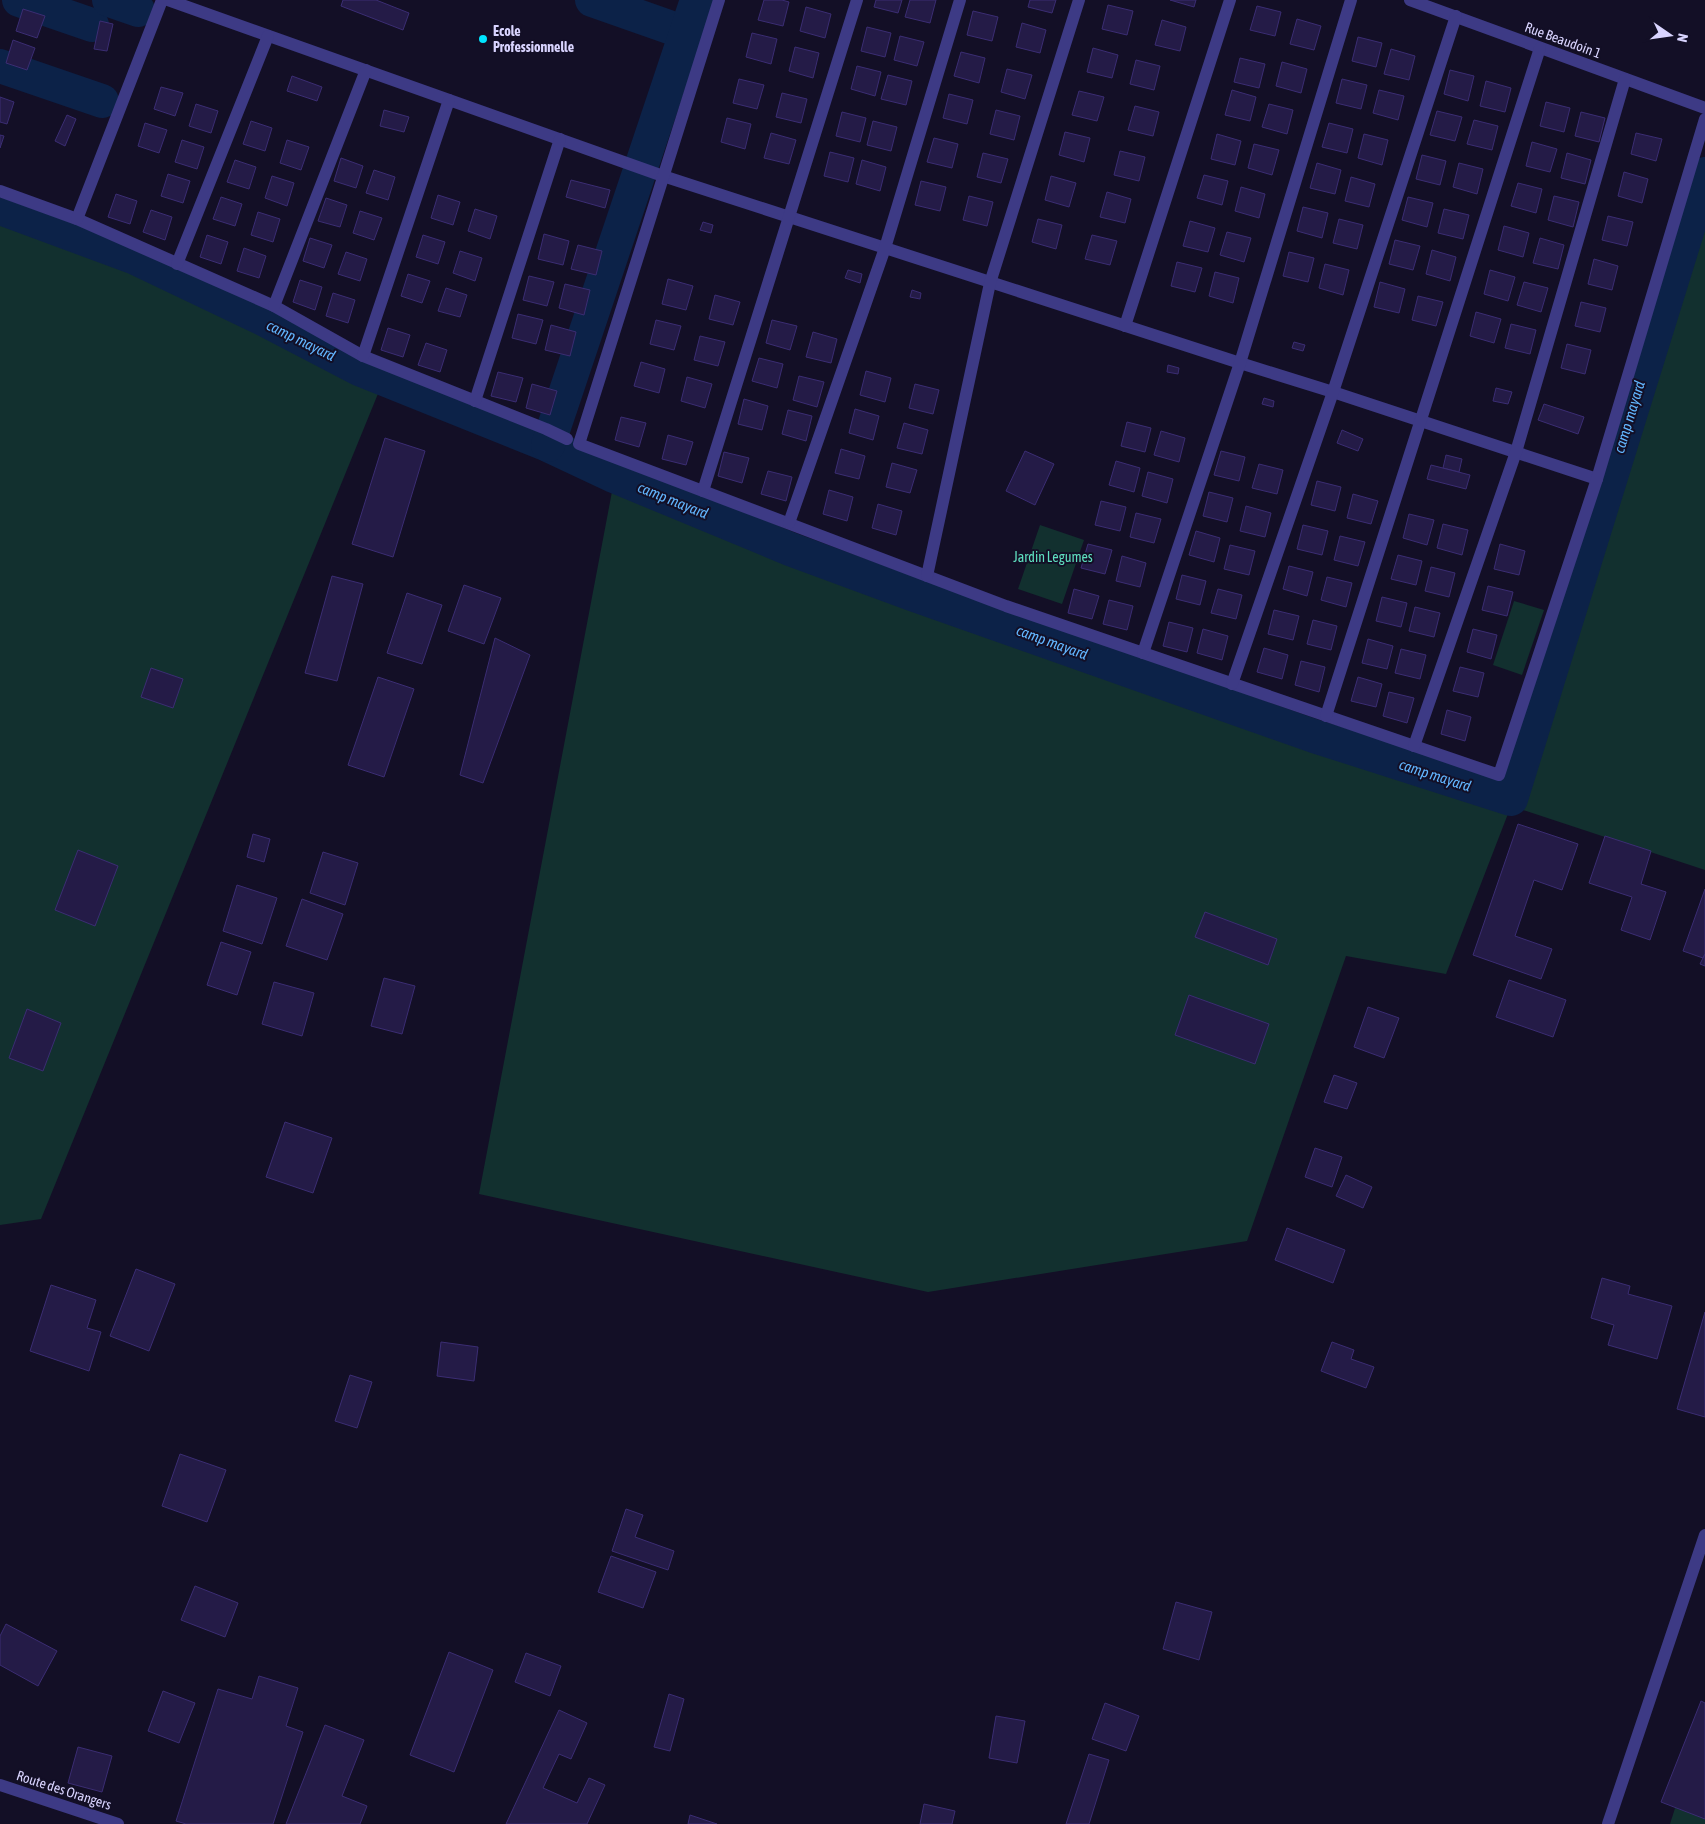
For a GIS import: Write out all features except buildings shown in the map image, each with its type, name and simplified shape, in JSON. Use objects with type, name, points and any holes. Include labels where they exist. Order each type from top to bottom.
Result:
[{"type":"street","points":[[77,219],[162,0]]},
{"type":"street","points":[[168,0],[658,174],[789,218],[1332,392],[1596,479]]},
{"type":"street","points":[[719,0],[658,174],[579,444],[1006,606],[1499,775],[1596,479],[1705,119]]},
{"type":"street","points":[[703,491],[856,0]]},
{"type":"street","points":[[789,524],[885,248],[960,0]]},
{"type":"street","points":[[927,576],[990,283],[1079,0]]},
{"type":"street","points":[[1125,326],[1230,0]]},
{"type":"street","points":[[1143,652],[1240,363],[1351,0]]},
{"type":"street","name":"Rue Beaudoin 1","points":[[1410,0],[1705,108]]},
{"type":"street","points":[[1232,684],[1332,392],[1456,16]]},
{"type":"street","points":[[177,264],[268,36]]},
{"type":"street","points":[[1326,716],[1540,48]]},
{"type":"street","points":[[274,306],[366,70]]},
{"type":"street","points":[[1414,746],[1516,452],[1625,79]]},
{"type":"street","points":[[363,356],[449,100]]},
{"type":"street","points":[[475,401],[560,139]]},
{"type":"street","points":[[0,191],[77,219],[274,306],[363,356],[546,429],[567,440]]},
{"type":"street","points":[[1608,1824],[1705,1535]]},
{"type":"street","name":"Route des Orangers","points":[[0,1785],[118,1824]]},
{"type":"green space","points":[[1705,196],[1705,870],[1511,806],[1446,974],[1346,956],[1247,1241],[928,1292],[479,1194],[614,481],[1514,800]]},
{"type":"green space","points":[[0,215],[69,239],[384,379],[41,1219],[0,1225]]},
{"type":"green space","name":"Jardin Legumes","points":[[1040,525],[1084,540],[1062,604],[1018,589]]},
{"type":"green space","points":[[1514,601],[1544,610],[1522,675],[1493,665]]},
{"type":"green space","points":[[1705,1714],[1705,1824],[1670,1824]]},
{"type":"waterway","points":[[19,0],[92,25]]},
{"type":"waterway","points":[[109,0],[138,10]]},
{"type":"waterway","points":[[592,0],[686,33]]},
{"type":"waterway","points":[[548,445],[697,0]]},
{"type":"waterway","points":[[0,66],[102,101]]},
{"type":"waterway","name":"camp mayard","points":[[0,208],[133,257],[263,319],[359,369],[548,445],[614,476],[790,549],[1314,736],[1511,799],[1705,174]]},
{"type":"place","name":"Ecole Professionnelle","points":[[483,39]]}]
